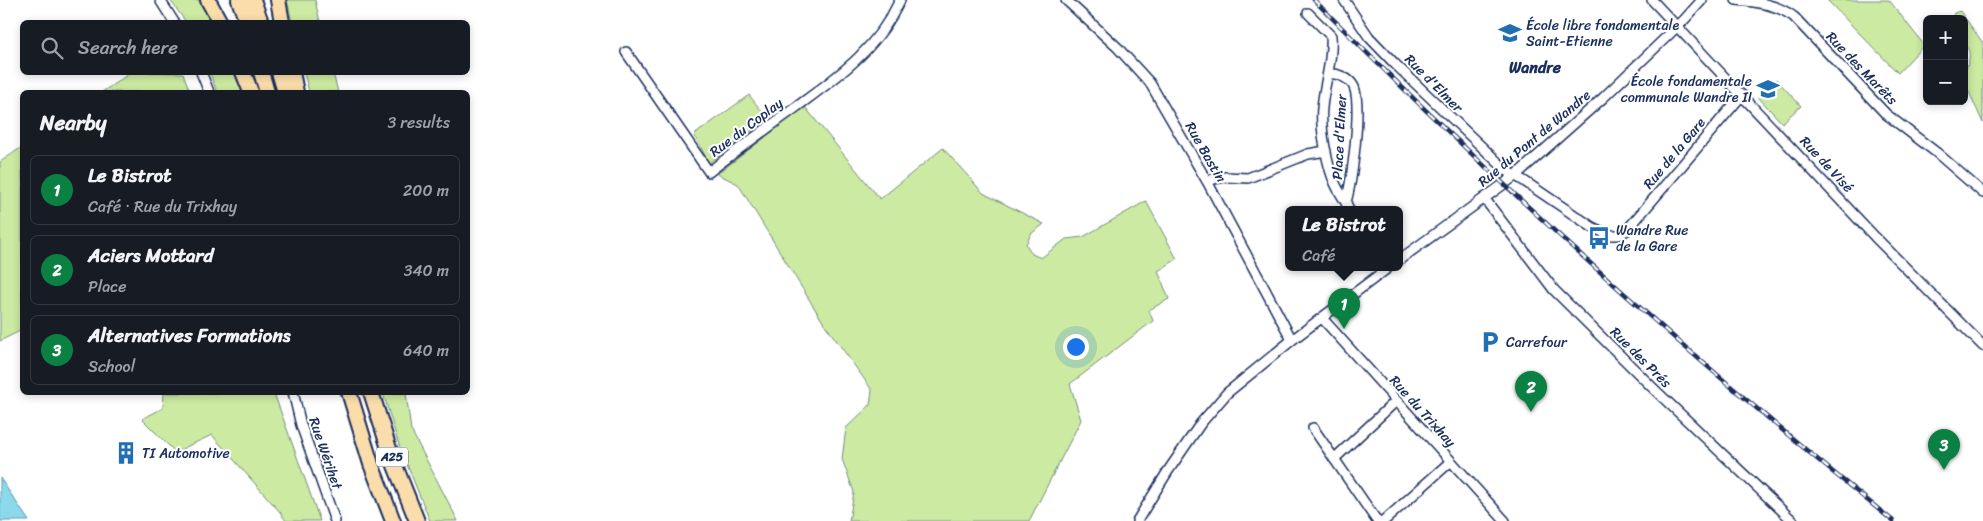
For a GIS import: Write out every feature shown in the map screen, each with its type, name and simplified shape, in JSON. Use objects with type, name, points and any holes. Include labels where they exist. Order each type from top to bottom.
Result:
[{"type":"highway","points":[[208,0],[219,20]]},
{"type":"highway","points":[[239,0],[246,20]]},
{"type":"highway","points":[[253,0],[260,20]]},
{"type":"highway","points":[[278,0],[282,20]]},
{"type":"highway","points":[[244,75],[250,90]]},
{"type":"highway","points":[[263,75],[266,90]]},
{"type":"highway","points":[[280,75],[284,90]]},
{"type":"highway","points":[[293,75],[296,90]]},
{"type":"highway","name":"A25","points":[[350,395],[371,464],[393,521]]},
{"type":"highway","name":"A25","points":[[372,395],[392,458],[417,521]]},
{"type":"street","points":[[160,0],[173,20]]},
{"type":"street","name":"Rue du Coplay","points":[[626,52],[709,172],[848,69],[874,40],[894,12],[900,0]]},
{"type":"street","name":"Rue Bastin","points":[[1066,0],[1117,47],[1150,83],[1208,183],[1292,340]]},
{"type":"street","name":"Rue d'Elmer","points":[[1344,0],[1369,37],[1450,119],[1506,170],[1592,227],[1609,234],[1619,235],[1627,230]]},
{"type":"street","name":"Rue de Visé","points":[[1652,0],[1875,237],[1983,346]]},
{"type":"street","name":"Rue du Pont de Wandre","points":[[1403,257],[1515,176],[1602,98],[1702,0]]},
{"type":"street","name":"Rue des Marêts","points":[[1736,0],[1772,6],[1794,17],[1886,114],[1937,153],[1983,193]]},
{"type":"street","points":[[1308,13],[1331,36],[1332,53],[1328,74]]},
{"type":"street","name":"Place d'Elmer","points":[[1328,74],[1342,77],[1352,83],[1355,88],[1356,119],[1347,206],[1334,182],[1326,151],[1322,109],[1328,74]]},
{"type":"street","points":[[202,75],[208,90]]},
{"type":"street","name":"Rue de la Gare","points":[[1627,230],[1742,94]]},
{"type":"street","points":[[1208,183],[1213,179],[1225,177],[1248,178],[1308,154],[1326,151]]},
{"type":"street","name":"Rue des Prés","points":[[1484,198],[1554,290],[1667,402],[1793,521]]},
{"type":"street","points":[[1137,521],[1196,431],[1227,393],[1292,340],[1383,271]]},
{"type":"street","name":"Rue du Trixhay","points":[[1322,318],[1505,521]]},
{"type":"street","name":"Rue Wérihet","points":[[294,395],[301,425],[335,521]]},
{"type":"street","points":[[1334,459],[1396,401]]},
{"type":"street","points":[[1313,428],[1377,521]]},
{"type":"street","points":[[1384,521],[1450,462]]},
{"type":"green space","points":[[170,0],[199,0],[210,20],[185,20]]},
{"type":"green space","points":[[287,0],[315,0],[320,20],[292,20]]},
{"type":"green space","points":[[1827,0],[1889,0],[1923,44],[1923,46],[1898,73]]},
{"type":"green space","points":[[1960,11],[1963,15],[1953,15]]},
{"type":"green space","points":[[1968,22],[1983,43],[1983,123],[1968,90]]},
{"type":"green space","points":[[128,75],[184,75],[189,90],[105,90]]},
{"type":"green space","points":[[211,75],[235,75],[241,90],[216,90]]},
{"type":"green space","points":[[305,75],[334,75],[337,90],[308,90]]},
{"type":"green space","name":"École fondamentale communale Wandre II","points":[[1776,79],[1801,106],[1782,123],[1758,97]]},
{"type":"green space","points":[[749,95],[768,119],[709,163],[694,135]]},
{"type":"green space","points":[[805,107],[880,199],[943,148],[983,193],[1044,224],[1031,234],[1026,244],[1032,254],[1041,258],[1066,239],[1083,237],[1146,201],[1177,259],[1158,271],[1169,299],[1149,310],[1153,321],[1070,384],[1081,420],[1029,521],[849,521],[854,492],[842,459],[846,428],[870,405],[872,390],[823,322],[738,184],[717,174]]},
{"type":"green space","points":[[20,148],[20,331],[0,341],[0,162]]},
{"type":"green space","points":[[164,395],[275,395],[320,521],[286,521],[212,435],[175,452],[142,419],[163,408]]},
{"type":"green space","points":[[384,395],[406,395],[411,430],[458,521],[430,521],[399,445]]},
{"type":"water","points":[[0,478],[29,521],[0,521]]},
{"type":"railway","points":[[1314,0],[1453,137],[1596,269],[1743,397],[1893,521]]},
{"type":"place","name":"École libre fondamentale Saint-Etienne","points":[[1510,33]]},
{"type":"place","name":"École fondamentale communale Wandre II","points":[[1768,89]]},
{"type":"place","name":"Wandre Rue de la Gare","points":[[1599,238]]},
{"type":"place","name":"Le Bistrot","points":[[1344,329]]},
{"type":"place","name":"Carrefour","points":[[1490,342]]},
{"type":"place","name":"Aciers Mottard","points":[[1531,412]]},
{"type":"place","name":"TI Automotive","points":[[126,453]]},
{"type":"place","name":"Alternatives Formations","points":[[1944,470]]},
{"type":"district","name":"Wandre","points":[[1535,67]]}]
